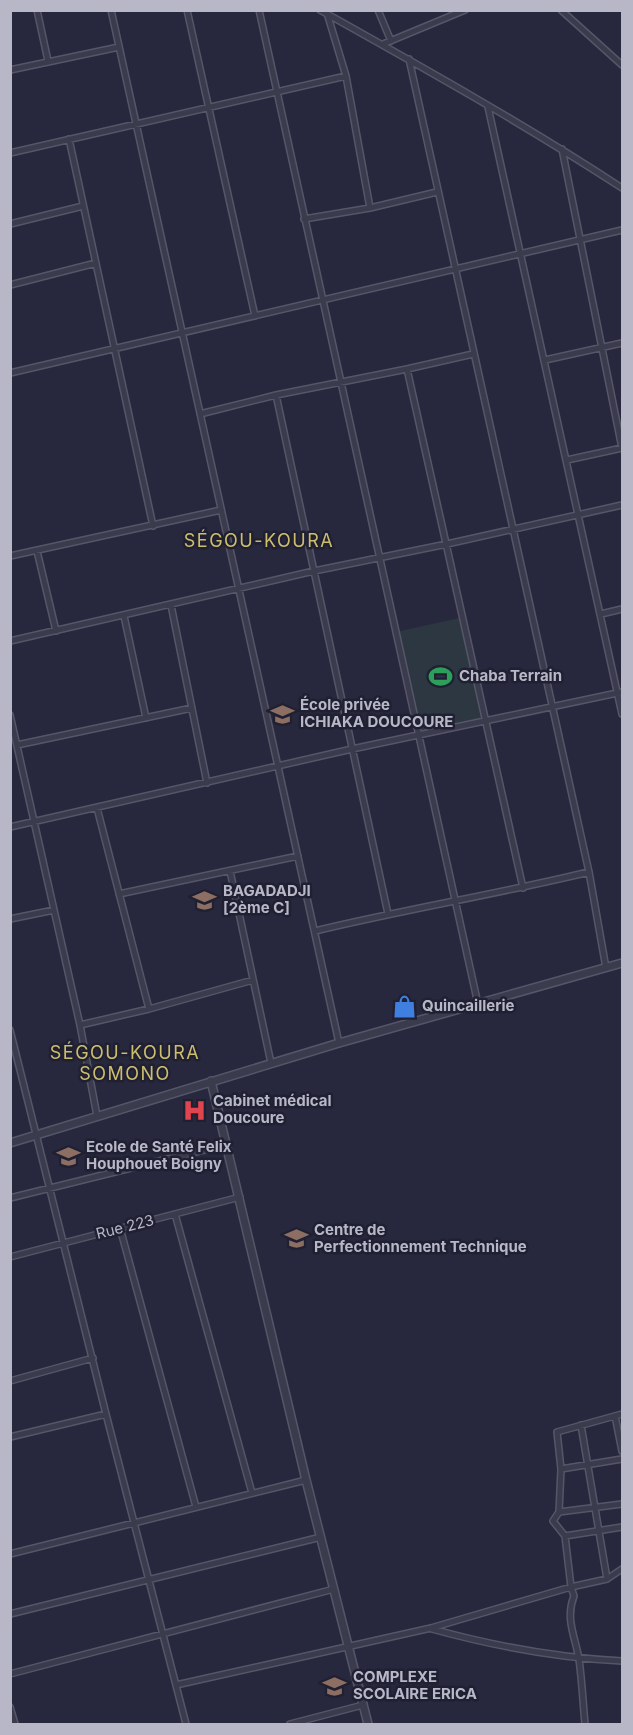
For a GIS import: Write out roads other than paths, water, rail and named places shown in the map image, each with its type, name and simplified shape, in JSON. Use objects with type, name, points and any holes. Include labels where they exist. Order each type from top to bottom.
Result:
[{"type":"street","points":[[37,10],[48,61]]},
{"type":"street","points":[[111,10],[339,1042]]},
{"type":"street","points":[[187,10],[255,316]]},
{"type":"street","points":[[258,10],[478,1004]]},
{"type":"street","points":[[320,10],[383,44],[562,149],[622,188]]},
{"type":"street","points":[[378,10],[391,41]]},
{"type":"street","points":[[383,44],[448,14],[465,10]]},
{"type":"street","points":[[561,10],[622,64]]},
{"type":"street","points":[[327,13],[346,76],[370,208]]},
{"type":"street","points":[[10,70],[119,47]]},
{"type":"street","points":[[409,59],[589,872],[606,968]]},
{"type":"street","points":[[10,153],[346,76]]},
{"type":"street","points":[[488,107],[620,692],[622,714]]},
{"type":"street","points":[[69,139],[153,526]]},
{"type":"street","points":[[562,149],[622,448],[567,460]]},
{"type":"street","points":[[304,219],[370,208],[437,192]]},
{"type":"street","points":[[10,224],[83,206]]},
{"type":"street","points":[[10,373],[622,231]]},
{"type":"street","points":[[10,285],[96,263]]},
{"type":"street","points":[[545,360],[622,343]]},
{"type":"street","points":[[200,414],[276,395],[473,354]]},
{"type":"street","points":[[407,369],[523,888]]},
{"type":"street","points":[[276,395],[388,914]]},
{"type":"street","points":[[10,641],[314,571],[622,505]]},
{"type":"street","points":[[10,556],[221,510]]},
{"type":"street","points":[[37,551],[56,631]]},
{"type":"street","points":[[171,605],[207,783]]},
{"type":"street","points":[[601,614],[622,609]]},
{"type":"street","points":[[124,616],[146,718]]},
{"type":"street","points":[[10,826],[352,749],[620,692]]},
{"type":"street","points":[[17,745],[192,708]]},
{"type":"street","points":[[10,715],[80,1025],[97,1116]]},
{"type":"street","points":[[97,808],[149,1009]]},
{"type":"street","points":[[119,894],[298,856]]},
{"type":"street","points":[[230,871],[271,1063]]},
{"type":"street","points":[[315,931],[455,899],[523,888],[589,872]]},
{"type":"street","points":[[10,919],[54,910]]},
{"type":"street","points":[[10,1143],[339,1042],[622,963]]},
{"type":"street","points":[[80,1025],[149,1009],[253,980]]},
{"type":"street","points":[[10,1030],[186,1725]]},
{"type":"street","points":[[211,1081],[228,1144],[306,1480],[368,1725]]},
{"type":"street","points":[[10,1198],[228,1144]]},
{"type":"street","name":"Rue 223","points":[[10,1257],[240,1197]]},
{"type":"street","points":[[175,1214],[252,1493]]},
{"type":"street","points":[[120,1228],[196,1507]]},
{"type":"street","points":[[10,1381],[93,1358]]},
{"type":"street","points":[[10,1437],[106,1414]]},
{"type":"street","points":[[585,1725],[579,1659],[569,1608],[574,1596],[564,1536],[553,1521],[559,1512],[561,1469],[557,1432],[622,1414]]},
{"type":"street","points":[[615,1416],[622,1451]]},
{"type":"street","points":[[581,1425],[607,1579]]},
{"type":"street","points":[[561,1469],[622,1459]]},
{"type":"street","points":[[10,1554],[306,1480]]},
{"type":"street","points":[[559,1512],[622,1504]]},
{"type":"street","points":[[564,1536],[622,1527]]},
{"type":"street","points":[[10,1614],[321,1537]]},
{"type":"street","points":[[176,1685],[431,1628],[571,1587],[607,1579],[622,1569]]},
{"type":"street","points":[[10,1674],[334,1590]]},
{"type":"street","points":[[431,1628],[480,1642],[579,1659],[622,1661]]},
{"type":"street","points":[[290,1725],[363,1706]]},
{"type":"street","points":[[10,1707],[15,1725]]},
{"type":"place","name":"Chaba Terrain","points":[[441,676]]},
{"type":"place","name":"École privée ICHIAKA DOUCOURE","points":[[282,714]]},
{"type":"place","name":"BAGADADJI [2ème C]","points":[[205,900]]},
{"type":"place","name":"Quincaillerie","points":[[404,1006]]},
{"type":"place","name":"Cabinet médical Doucoure","points":[[195,1110]]},
{"type":"place","name":"Ecole de Santé Felix Houphouet Boigny","points":[[68,1156]]},
{"type":"place","name":"Centre de Perfectionnement Technique","points":[[296,1239]]},
{"type":"place","name":"COMPLEXE SCOLAIRE ERICA","points":[[335,1686]]},
{"type":"district","name":"SÉGOU-KOURA","points":[[259,541]]},
{"type":"district","name":"SÉGOU-KOURA SOMONO","points":[[125,1063]]}]
